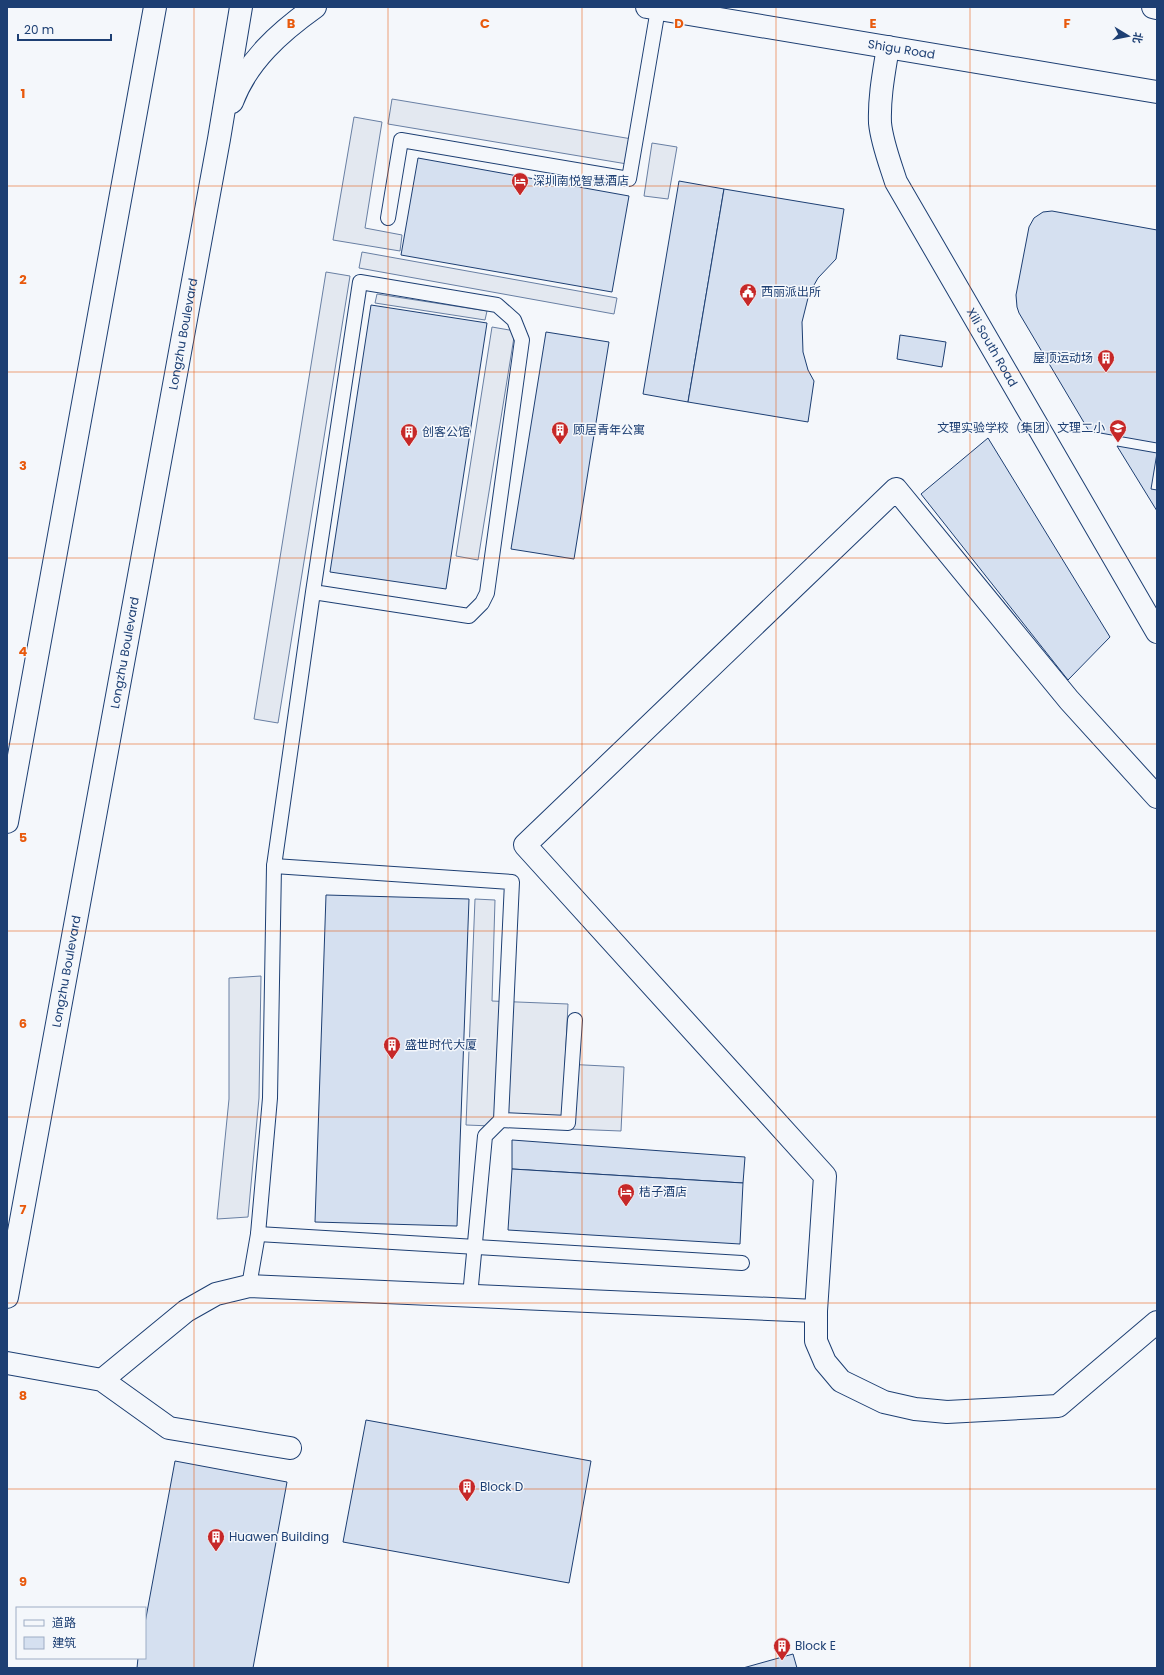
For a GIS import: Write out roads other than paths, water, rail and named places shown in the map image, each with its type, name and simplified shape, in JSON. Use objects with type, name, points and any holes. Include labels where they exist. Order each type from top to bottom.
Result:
[{"type":"street","points":[[7,822],[155,7]]},
{"type":"street","name":"Longzhu Boulevard","points":[[7,1297],[219,139],[241,7]]},
{"type":"street","points":[[219,139],[236,90],[259,54],[290,25],[315,7]]},
{"type":"street","points":[[1153,7],[1157,8]]},
{"type":"street","name":"Shigu Road","points":[[652,8],[1157,92]]},
{"type":"street","name":"Xili South Road","points":[[888,47],[880,94],[880,124],[896,182],[1157,632]]},
{"type":"street","points":[[1157,797],[1068,700],[896,488],[525,845],[825,1176],[816,1311],[816,1341],[825,1362],[841,1381],[884,1402],[915,1409],[947,1412],[1058,1406],[1157,1322]]},
{"type":"street","points":[[102,1380],[186,1311],[216,1294],[250,1286],[816,1311]]},
{"type":"street","points":[[7,1363],[102,1380],[169,1428],[290,1448]]},
{"type":"lane","points":[[388,218],[401,140],[629,179],[652,8]]},
{"type":"lane","points":[[250,1286],[258,1234],[270,1098],[274,866],[313,592],[360,282],[497,305],[514,320],[522,340],[487,593],[482,603],[470,616],[313,592]]},
{"type":"lane","points":[[274,866],[512,882],[501,1120],[484,1136],[470,1296]]},
{"type":"lane","points":[[501,1120],[568,1123],[575,1020]]},
{"type":"lane","points":[[258,1234],[742,1263]]},
{"type":"place","name":"深圳南悦智慧酒店","points":[[520,196]]},
{"type":"place","name":"西丽派出所","points":[[748,307]]},
{"type":"place","name":"屋顶运动场","points":[[1106,373]]},
{"type":"place","name":"文理实验学校（集团）文理二小","points":[[1118,443]]},
{"type":"place","name":"顾居青年公寓","points":[[560,445]]},
{"type":"place","name":"创客公馆","points":[[409,447]]},
{"type":"place","name":"盛世时代大厦","points":[[392,1060]]},
{"type":"place","name":"桔子酒店","points":[[626,1207]]},
{"type":"place","name":"Block D","points":[[467,1502]]},
{"type":"place","name":"Huawen Building","points":[[216,1552]]},
{"type":"place","name":"Block E","points":[[782,1661]]}]
